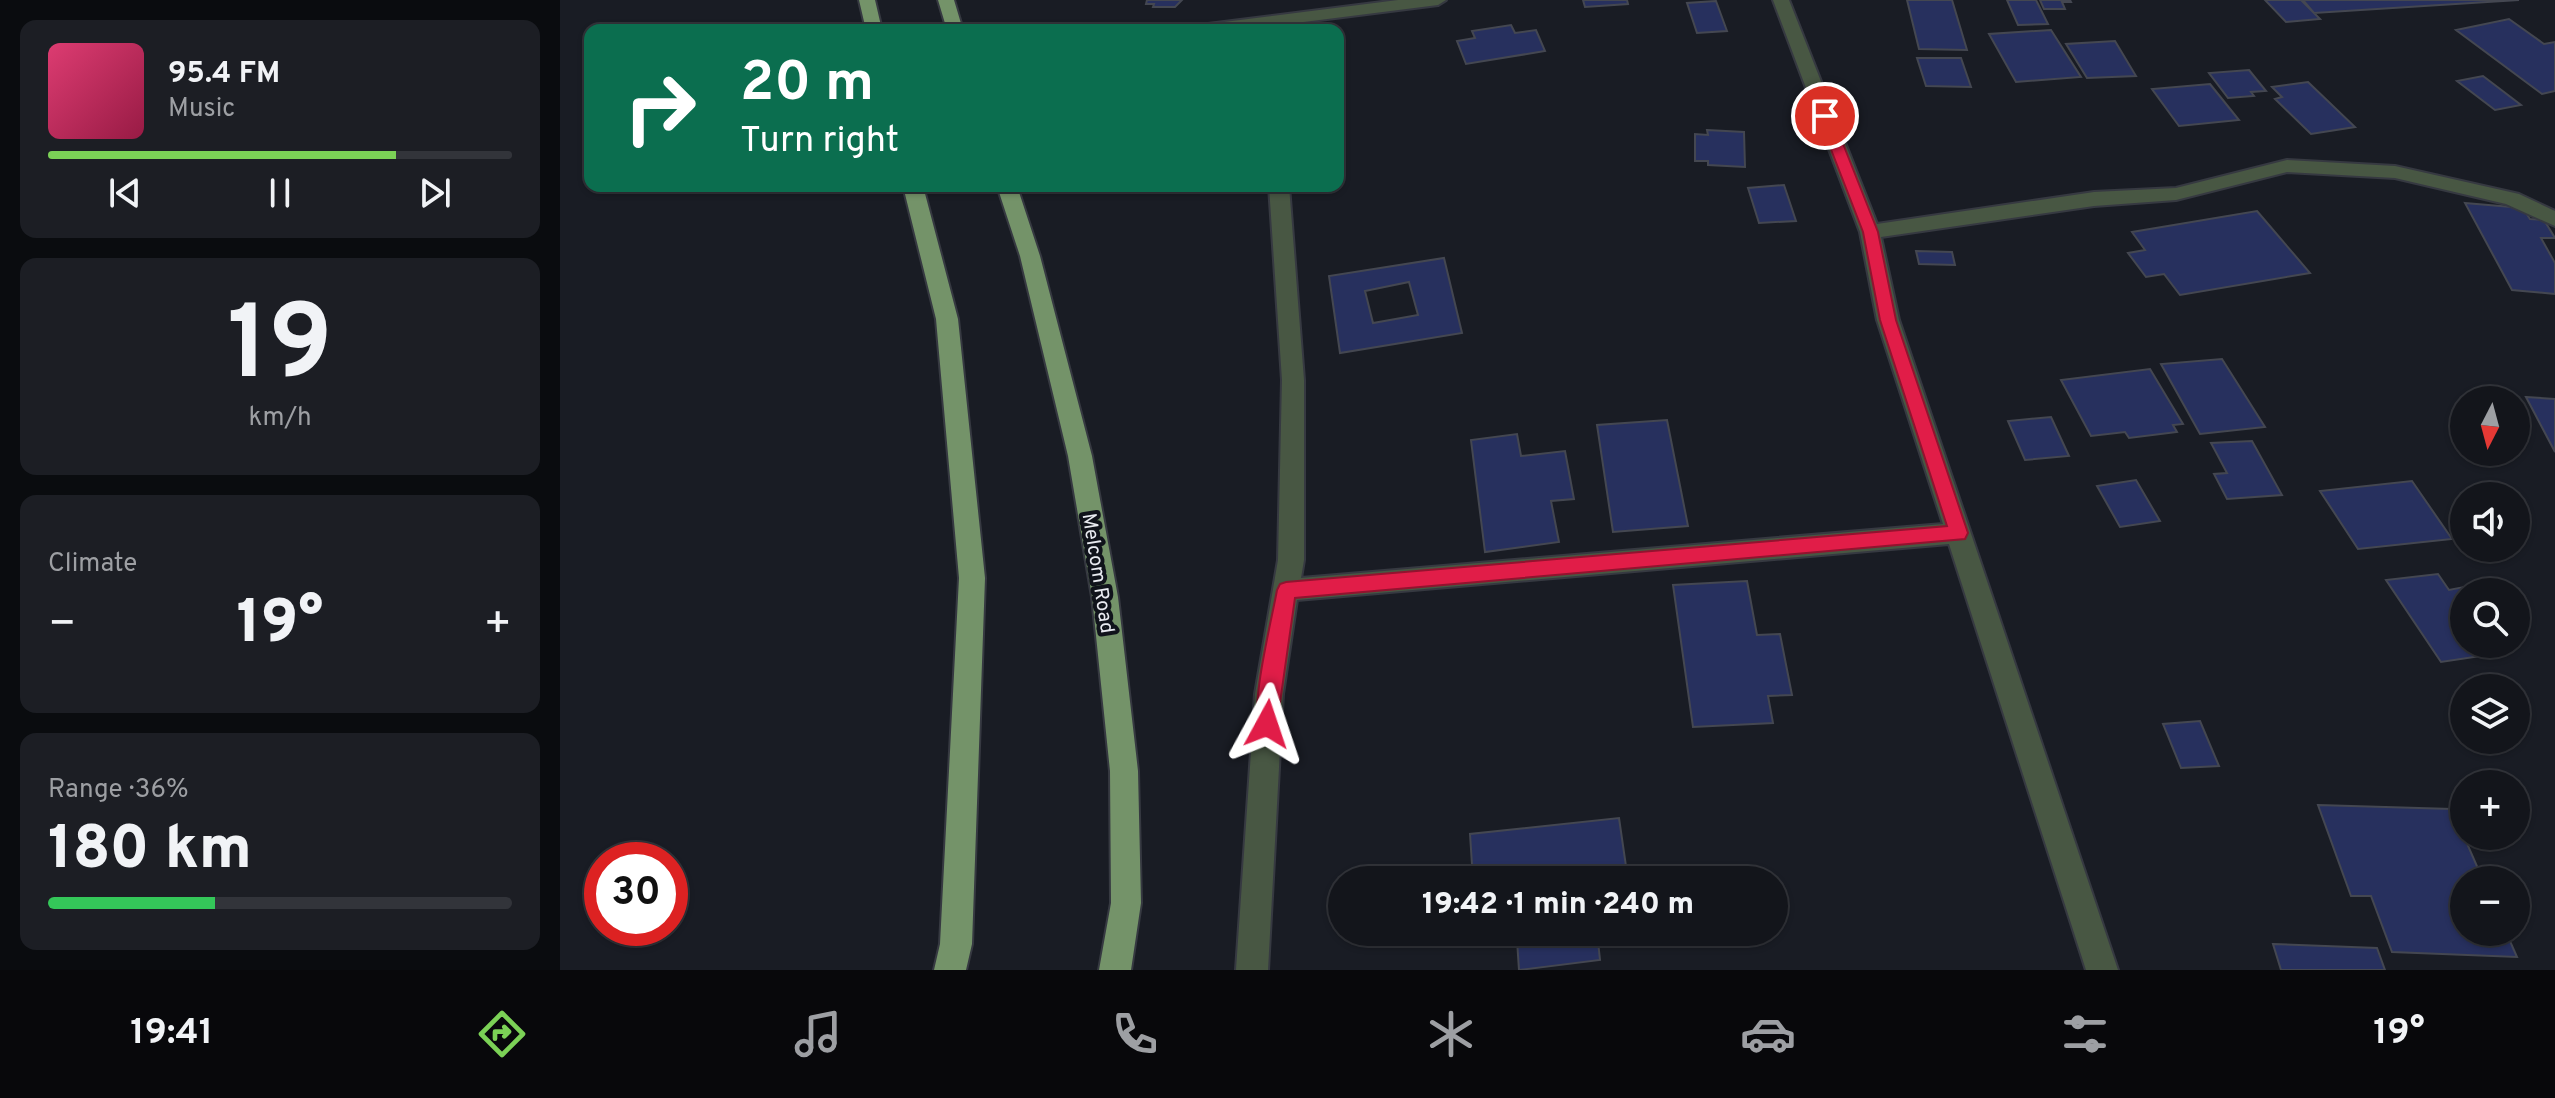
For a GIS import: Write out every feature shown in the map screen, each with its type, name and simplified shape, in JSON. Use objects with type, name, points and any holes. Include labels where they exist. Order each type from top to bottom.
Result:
[{"type":"main road","points":[[867,0],[873,24]]},
{"type":"main road","points":[[946,0],[953,24]]},
{"type":"main road","points":[[915,192],[947,319],[972,578],[956,944],[950,970]]},
{"type":"main road","name":"Melcom Road","points":[[1009,192],[1030,256],[1080,456],[1105,597],[1124,771],[1126,903],[1115,970]]},
{"type":"street","points":[[1248,24],[1438,0]]},
{"type":"street","points":[[1781,0],[1870,232],[1888,320],[2102,970]]},
{"type":"street","points":[[1870,232],[2094,199],[2176,194],[2287,166],[2395,172],[2512,199],[2555,219]]},
{"type":"street","points":[[1252,970],[1269,694],[1291,560],[1293,380],[1279,192]]},
{"type":"street","points":[[1286,590],[1958,533]]},
{"type":"building","points":[[1147,0],[1182,0],[1175,7],[1153,7],[1154,4],[1146,4]]},
{"type":"building","points":[[1583,0],[1627,0],[1628,4],[1585,7]]},
{"type":"building","points":[[1907,0],[1952,0],[1967,50],[1919,49]]},
{"type":"building","points":[[2007,0],[2036,0],[2048,24],[2018,25]]},
{"type":"building","points":[[2040,0],[2071,2],[2062,2],[2065,9],[2044,9]]},
{"type":"building","points":[[2265,0],[2301,0],[2320,19],[2286,22]]},
{"type":"building","points":[[2303,0],[2519,0],[2314,13]]},
{"type":"building","points":[[1716,1],[1727,31],[1697,33],[1687,3]]},
{"type":"building","points":[[2509,19],[2544,44],[2555,42],[2555,91],[2542,94],[2456,30]]},
{"type":"building","points":[[1511,25],[1515,33],[1536,30],[1545,51],[1466,64],[1457,41],[1475,38],[1472,31]]},
{"type":"building","points":[[2051,30],[2081,77],[2016,82],[1989,34]]},
{"type":"building","points":[[2115,41],[2136,76],[2087,78],[2066,44]]},
{"type":"building","points":[[1917,58],[1961,58],[1971,87],[1926,86]]},
{"type":"building","points":[[2249,70],[2266,91],[2251,92],[2254,96],[2228,98],[2209,73]]},
{"type":"building","points":[[2483,76],[2521,105],[2495,110],[2457,81]]},
{"type":"building","points":[[2308,82],[2355,127],[2311,134],[2275,99],[2282,97],[2272,87]]},
{"type":"building","points":[[2210,84],[2239,120],[2179,126],[2152,89]]},
{"type":"building","points":[[1707,130],[1744,132],[1745,167],[1708,165],[1708,161],[1695,161],[1695,134],[1708,135]]},
{"type":"building","points":[[1784,185],[1796,221],[1759,223],[1748,188]]},
{"type":"building","points":[[2465,203],[2523,208],[2530,219],[2544,220],[2555,238],[2541,238],[2555,263],[2555,294],[2512,290]]},
{"type":"building","points":[[2257,211],[2310,273],[2180,295],[2164,274],[2146,277],[2128,253],[2145,250],[2132,232]]},
{"type":"building","points":[[1916,251],[1952,252],[1955,265],[1919,264]]},
{"type":"building","points":[[1444,258],[1462,333],[1340,353],[1329,276]],"holes":[[[1409,282],[1418,315],[1373,323],[1365,291]]]},
{"type":"building","points":[[2222,359],[2265,427],[2200,434],[2161,364]]},
{"type":"building","points":[[2150,369],[2183,424],[2173,425],[2177,432],[2129,438],[2125,432],[2091,436],[2061,380]]},
{"type":"building","points":[[2530,397],[2555,399],[2555,452],[2530,405]]},
{"type":"building","points":[[2051,417],[2069,456],[2025,460],[2008,421]]},
{"type":"building","points":[[1667,420],[1688,526],[1613,532],[1597,425]]},
{"type":"building","points":[[1517,434],[1521,456],[1565,451],[1574,499],[1551,501],[1559,542],[1485,552],[1471,440]]},
{"type":"building","points":[[2252,441],[2282,495],[2227,499],[2214,474],[2227,473],[2211,443]]},
{"type":"building","points":[[2136,480],[2160,521],[2120,527],[2097,486]]},
{"type":"building","points":[[2412,481],[2450,539],[2358,549],[2320,491]]},
{"type":"building","points":[[2438,574],[2450,590],[2450,658],[2468,658],[2441,662],[2386,580]]},
{"type":"building","points":[[1747,581],[1757,635],[1780,634],[1792,695],[1768,696],[1773,723],[1693,727],[1673,585]]},
{"type":"building","points":[[2200,721],[2219,766],[2181,768],[2163,724]]},
{"type":"building","points":[[2318,805],[2450,809],[2450,850],[2470,850],[2477,866],[2450,866],[2450,946],[2512,946],[2517,957],[2392,952],[2371,896],[2351,896]]},
{"type":"building","points":[[1619,818],[1626,866],[1472,866],[1470,834]]},
{"type":"building","points":[[2273,944],[2377,948],[2385,970],[2281,970]]},
{"type":"building","points":[[1517,946],[1598,946],[1600,960],[1519,970]]},
{"type":"route","points":[[1267,724],[1286,590],[1958,533],[1888,320],[1870,232],[1825,116]]}]
